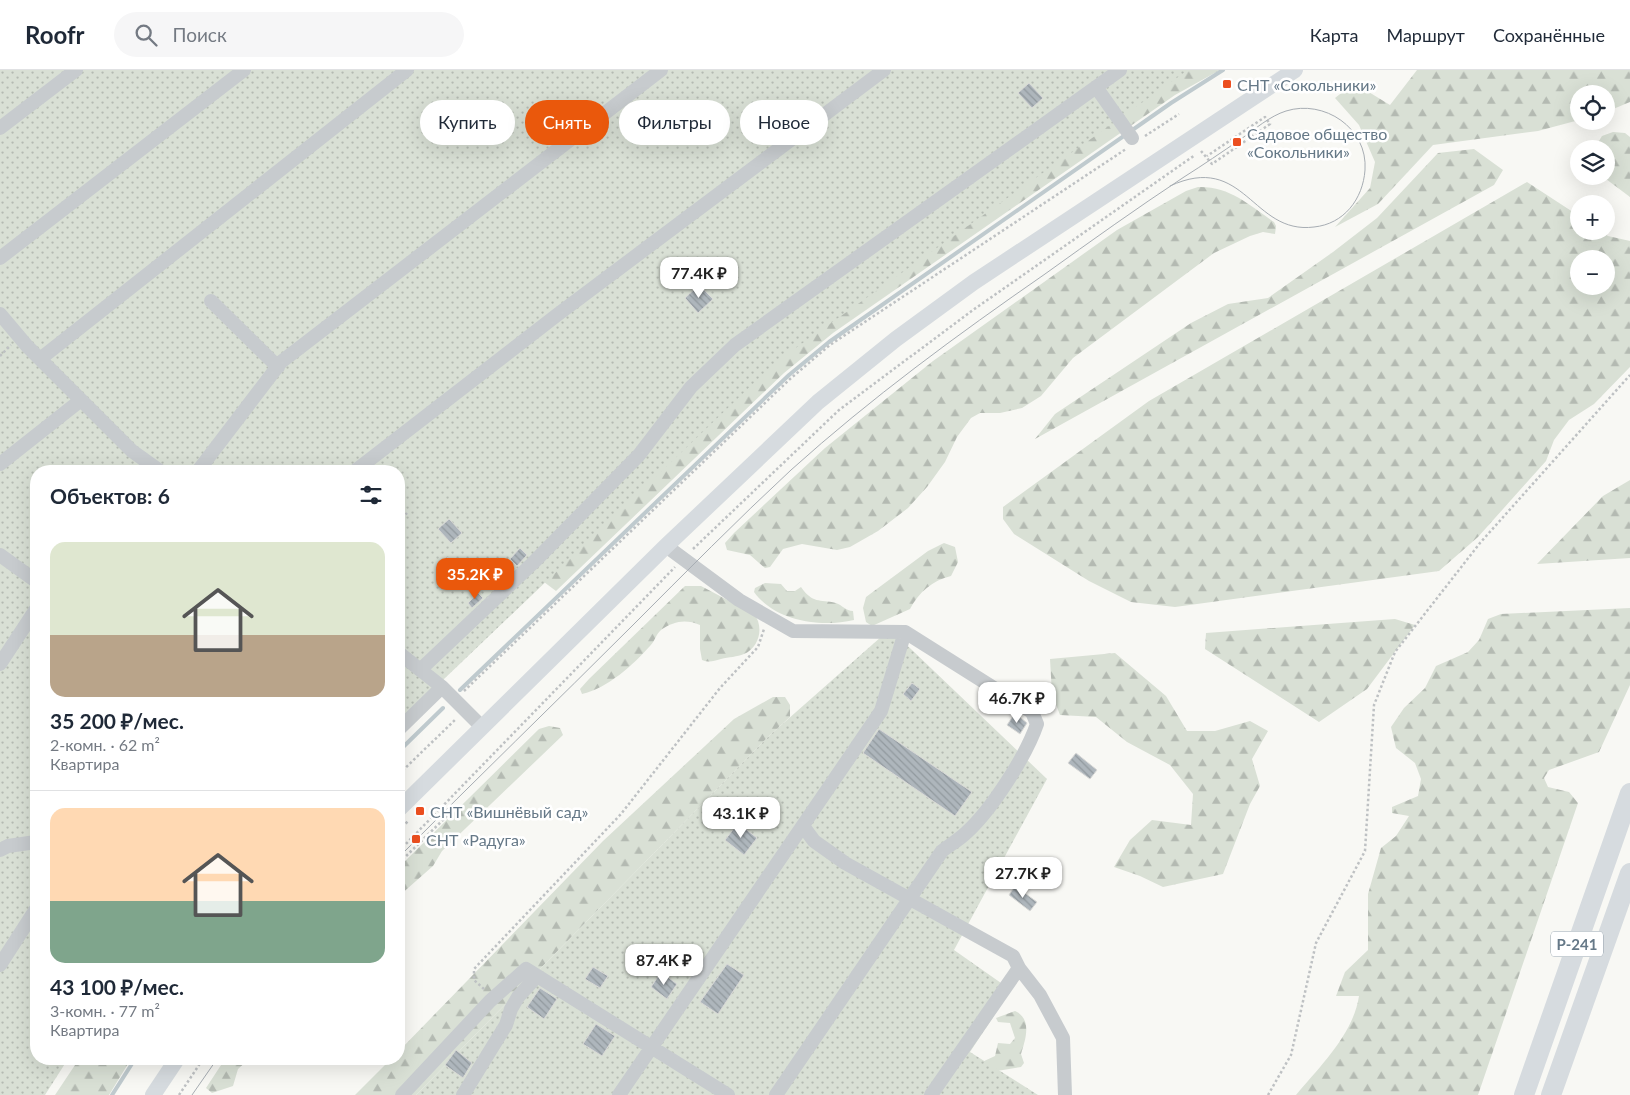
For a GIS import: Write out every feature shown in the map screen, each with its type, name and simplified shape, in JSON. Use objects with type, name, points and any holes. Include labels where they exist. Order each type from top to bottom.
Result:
[{"type":"highway","name":"Р-241","points":[[1524,1095],[1630,792]]},
{"type":"highway","name":"Р-241","points":[[1551,1095],[1630,873]]},
{"type":"main road","points":[[405,803],[666,546],[818,402],[896,339],[974,282],[1294,70]]},
{"type":"main road","points":[[154,1095],[174,1065]]},
{"type":"street","points":[[0,128],[76,70]]},
{"type":"street","points":[[0,258],[244,70]]},
{"type":"street","points":[[40,359],[407,70]]},
{"type":"street","points":[[203,465],[278,367],[289,356],[662,70]]},
{"type":"street","points":[[363,465],[565,309],[884,70]]},
{"type":"street","points":[[420,670],[533,563],[638,454],[691,387],[734,345],[1120,70]]},
{"type":"street","points":[[1096,87],[1134,141]]},
{"type":"street","points":[[210,301],[278,367]]},
{"type":"street","points":[[0,314],[40,359],[132,451],[152,465]]},
{"type":"street","points":[[0,326],[20,337]]},
{"type":"street","points":[[0,464],[81,400]]},
{"type":"street","points":[[666,546],[739,600],[793,632],[905,632],[1032,712],[1037,724],[1030,743],[994,799],[968,832],[942,851],[776,1095]]},
{"type":"street","points":[[0,555],[30,577]]},
{"type":"street","points":[[0,664],[30,618]]},
{"type":"street","points":[[619,1095],[881,711],[905,632]]},
{"type":"street","points":[[405,659],[442,687],[482,726]]},
{"type":"street","points":[[405,724],[442,687]]},
{"type":"street","points":[[803,826],[814,841],[832,854],[1013,956],[1018,968],[1040,995],[1063,1038],[1065,1095]]},
{"type":"street","points":[[0,850],[8,846],[30,843]]},
{"type":"street","points":[[0,965],[30,918]]},
{"type":"street","points":[[932,1095],[1018,968]]},
{"type":"street","points":[[402,1095],[494,998],[526,970],[728,1095]]},
{"type":"street","points":[[462,1095],[506,1025],[510,1009],[537,976]]},
{"type":"path","points":[[405,767],[461,704],[790,378],[830,344],[1134,141],[1179,114]]},
{"type":"path","points":[[405,845],[682,559],[839,410],[904,360],[1203,150],[1212,164],[1270,124],[1265,117],[1207,156]]},
{"type":"path","points":[[1268,1095],[1291,1054],[1316,943],[1365,852],[1374,705],[1395,652],[1480,542],[1630,375]]},
{"type":"path","points":[[405,516],[408,513]]},
{"type":"path","points":[[494,998],[474,980],[474,969],[621,814],[720,688],[747,661],[763,637],[764,615]]},
{"type":"path","points":[[405,857],[448,815],[442,809]]},
{"type":"path","points":[[179,1095],[199,1065]]},
{"type":"green space","points":[[0,70],[1188,70],[776,362],[405,716],[405,465],[30,465],[30,1065],[64,1065],[45,1095],[0,1095]]},
{"type":"green space","points":[[1129,70],[1220,70],[1175,95],[833,333],[784,373],[556,591],[536,576],[633,466]]},
{"type":"green space","points":[[1417,70],[1630,70],[1630,102],[1615,108],[1615,85],[1570,85],[1570,122],[1538,131],[1433,145],[1378,204],[1335,227],[1370,188],[1375,162],[1359,125],[1335,98],[1354,83],[1390,105]]},
{"type":"green space","points":[[1613,132],[1625,133],[1630,137],[1630,197],[1614,185],[1615,140],[1600,140],[1602,136]]},
{"type":"green space","points":[[1474,149],[1503,170],[1494,185],[1035,439],[1055,414],[1191,323],[1228,304],[1268,298],[1333,252],[1377,218],[1438,153]]},
{"type":"green space","points":[[1527,182],[1570,210],[1570,240],[1615,240],[1615,238],[1630,241],[1630,367],[1594,404],[1569,420],[1554,440],[1546,461],[1478,537],[1439,571],[1175,607],[1131,602],[1089,581],[1014,534],[1003,519],[1003,507],[1149,401]]},
{"type":"green space","points":[[1198,187],[1220,190],[1239,198],[1274,222],[1276,226],[1275,234],[1263,232],[1250,236],[1214,253],[1073,358],[1041,396],[1022,408],[1000,413],[980,413],[971,418],[957,437],[945,462],[927,487],[908,508],[878,531],[850,547],[837,550],[802,544],[783,549],[770,567],[765,568],[750,555],[727,550],[725,543],[734,533],[825,448],[933,361],[1117,230],[1186,191]]},
{"type":"green space","points":[[1630,480],[1630,558],[1537,564],[1603,496]]},
{"type":"green space","points":[[944,543],[955,547],[958,562],[951,576],[927,588],[910,609],[872,626],[866,622],[863,608],[866,597],[928,551]]},
{"type":"green space","points":[[765,583],[781,584],[787,591],[795,591],[801,587],[813,598],[836,603],[853,611],[854,620],[827,623],[799,620],[786,616],[763,602],[754,592],[755,588]]},
{"type":"green space","points":[[685,586],[701,586],[754,614],[759,624],[759,636],[754,646],[741,655],[705,661],[702,660],[700,649],[700,625],[690,622],[675,623],[661,630],[652,644],[619,675],[601,687],[582,694],[580,689],[589,679]]},
{"type":"green space","points":[[1630,608],[1630,685],[1599,752],[1549,770],[1544,778],[1548,787],[1569,792],[1578,803],[1478,1095],[1296,1095],[1343,1037],[1356,1010],[1359,996],[1336,996],[1345,972],[1368,950],[1368,894],[1381,848],[1396,836],[1409,816],[1392,813],[1392,807],[1418,796],[1421,779],[1415,763],[1396,748],[1391,727],[1404,708],[1425,688],[1436,666],[1468,652],[1479,640],[1488,619],[1501,614]]},
{"type":"green space","points":[[1395,619],[1415,625],[1367,689],[1319,722],[1205,649],[1206,633]]},
{"type":"green space","points":[[890,629],[1047,779],[954,950],[1011,990],[970,1052],[1038,1095],[416,1095],[770,735]]},
{"type":"green space","points":[[1115,653],[1166,696],[1187,731],[1215,731],[1250,721],[1268,731],[1252,759],[1260,786],[1250,804],[1223,874],[1163,887],[1114,867],[1130,840],[1152,820],[1191,825],[1193,794],[1170,765],[1127,742],[1096,717],[1060,715],[1052,694],[1050,659]]},
{"type":"green space","points":[[773,697],[785,697],[790,705],[790,717],[770,735],[416,1095],[355,1095],[385,1065],[405,1065],[405,1045],[603,841],[734,719]]},
{"type":"green space","points":[[549,726],[560,728],[563,735],[442,851],[433,866],[405,891],[405,861],[539,729]]},
{"type":"green space","points":[[1015,1011],[1021,1015],[1026,1025],[1026,1037],[1021,1054],[1024,1063],[1021,1067],[997,1071],[982,1062],[995,1056],[998,1043],[1010,1044],[1015,1038],[1010,1023],[998,1022],[996,1018]]},
{"type":"green space","points":[[75,1065],[127,1065],[109,1095],[55,1095]]},
{"type":"green space","points":[[221,1065],[242,1065],[238,1069],[233,1086],[212,1093],[206,1088]]},
{"type":"building","points":[[1029,83],[1043,98],[1032,108],[1018,93]]},
{"type":"building","points":[[699,285],[713,299],[698,313],[685,298]]},
{"type":"building","points":[[449,519],[462,533],[451,543],[438,529]]},
{"type":"building","points":[[520,548],[527,555],[517,566],[510,559]]},
{"type":"building","points":[[448,557],[462,572],[452,583],[437,567]]},
{"type":"building","points":[[491,560],[507,573],[497,584],[482,569]]},
{"type":"building","points":[[478,593],[483,598],[472,608],[468,603]]},
{"type":"building","points":[[912,683],[920,689],[911,701],[903,694]]},
{"type":"building","points":[[1015,713],[1027,723],[1020,734],[1007,725]]},
{"type":"building","points":[[879,729],[972,792],[955,816],[863,753]]},
{"type":"building","points":[[1076,753],[1097,770],[1090,779],[1068,763]]},
{"type":"building","points":[[738,823],[757,838],[744,855],[725,840]]},
{"type":"building","points":[[1015,886],[1037,902],[1030,911],[1009,895]]},
{"type":"building","points":[[727,964],[744,975],[718,1014],[700,1002]]},
{"type":"building","points":[[593,967],[608,976],[600,988],[585,979]]},
{"type":"building","points":[[661,972],[677,984],[667,999],[651,987]]},
{"type":"building","points":[[540,988],[557,999],[544,1019],[527,1007]]},
{"type":"building","points":[[596,1024],[615,1036],[602,1056],[583,1044]]},
{"type":"building","points":[[456,1050],[472,1063],[463,1078],[445,1065]]},
{"type":"waterway","points":[[460,690],[789,375],[829,342],[1171,103],[1223,70]]},
{"type":"waterway","points":[[405,745],[443,708]]},
{"type":"waterway","points":[[112,1095],[131,1065]]},
{"type":"tram line","points":[[1300,108],[1315,109],[1341,120],[1359,141],[1364,155],[1365,170],[1356,200],[1343,215],[1334,221],[1314,227],[1293,226],[1276,219],[1232,186],[1215,179],[1195,178],[1171,186],[1274,116],[1300,108]]},
{"type":"tram line","points":[[405,851],[711,547],[821,443],[883,392],[979,320],[1171,186]]},
{"type":"tram line","points":[[192,1095],[213,1065]]},
{"type":"place","name":"СНТ «Сокольники»","points":[[1227,84]]},
{"type":"place","name":"Садовое общество «Сокольники»","points":[[1237,142]]},
{"type":"place","name":"СНТ «Вишнёвый сад»","points":[[420,811]]},
{"type":"place","name":"СНТ «Радуга»","points":[[416,839]]}]
